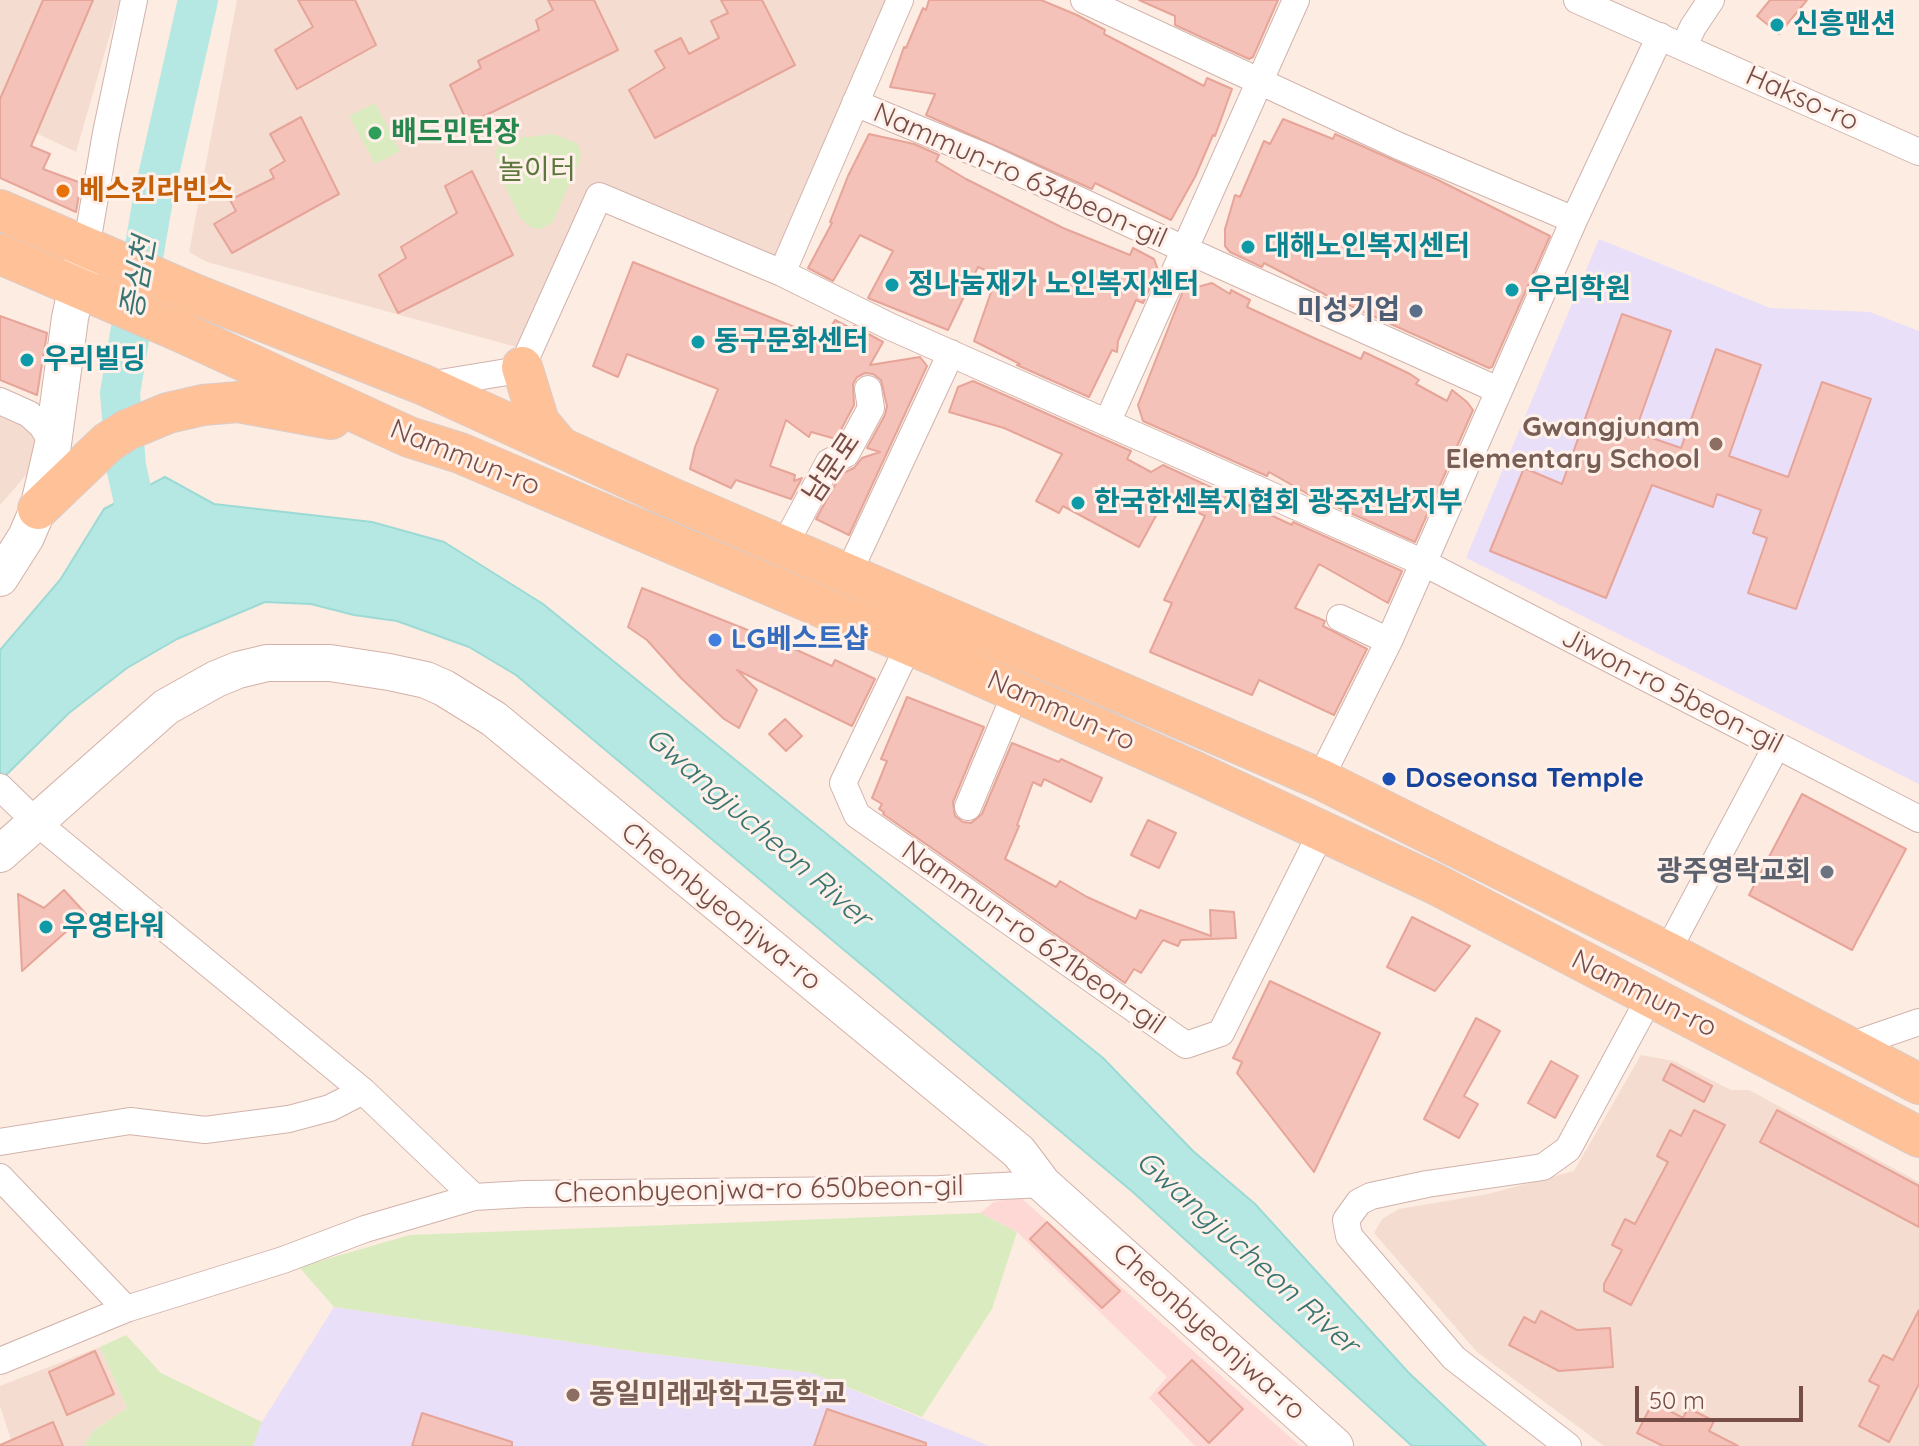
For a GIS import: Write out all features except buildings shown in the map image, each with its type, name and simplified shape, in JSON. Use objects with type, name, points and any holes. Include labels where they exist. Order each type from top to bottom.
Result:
[{"type":"main road","points":[[0,210],[86,249],[76,287],[53,444],[38,509],[26,537],[0,578]]},
{"type":"main road","name":"Nammun-ro","points":[[86,249],[424,385],[784,546],[1320,779],[1667,952],[1919,1084]]},
{"type":"main road","points":[[0,254],[76,287]]},
{"type":"main road","name":"Nammun-ro","points":[[76,287],[409,437],[460,453],[909,645],[1322,831],[1435,884],[1919,1137]]},
{"type":"main road","points":[[522,367],[539,422],[559,446]]},
{"type":"main road","points":[[38,509],[93,455],[127,430],[185,408],[238,402],[319,416],[409,437]]},
{"type":"main road","name":"Cheonbyeonjwa-ro","points":[[0,854],[17,803],[137,730],[166,707],[238,670],[267,663],[330,663],[426,680],[494,719],[1019,1152],[1043,1184],[1335,1446]]},
{"type":"street","points":[[86,249],[134,0]]},
{"type":"street","points":[[782,273],[900,0]]},
{"type":"street","points":[[1084,0],[1399,146],[1574,220]]},
{"type":"street","name":"Nammun-ro 634beon-gil","points":[[1107,423],[1296,0]]},
{"type":"street","name":"Hakso-ro","points":[[1577,0],[1919,152]]},
{"type":"street","points":[[1320,779],[1389,641],[1574,220],[1672,41],[1693,27],[1711,0]]},
{"type":"street","name":"Nammun-ro 634beon-gil","points":[[855,103],[986,157],[1184,249]]},
{"type":"street","points":[[424,385],[522,367],[599,196],[782,273],[1107,423]]},
{"type":"street","points":[[1184,249],[1498,390]]},
{"type":"street","points":[[848,574],[951,353]]},
{"type":"street","name":"남문로","points":[[784,546],[829,462],[846,454],[871,408],[868,389]]},
{"type":"street","points":[[0,401],[29,414],[42,426],[53,444]]},
{"type":"street","name":"Jiwon-ro 5beon-gil","points":[[1107,423],[1424,563],[1919,819]]},
{"type":"street","points":[[1340,618],[1389,641]]},
{"type":"street","name":"Nammun-ro 621beon-gil","points":[[909,645],[843,783],[857,815],[1186,1045],[1221,1033],[1322,831]]},
{"type":"street","points":[[968,807],[1016,692]]},
{"type":"street","name":"Nammun-ro","points":[[1667,952],[1777,745]]},
{"type":"street","points":[[17,803],[363,1091],[474,1197]]},
{"type":"street","points":[[1568,1446],[1454,1358],[1349,1236],[1346,1220],[1359,1202],[1371,1196],[1427,1184],[1543,1167],[1568,1149],[1650,997]]},
{"type":"street","points":[[1846,1047],[1919,1022]]},
{"type":"street","points":[[0,1142],[130,1121],[205,1130],[289,1119],[330,1108],[363,1091]]},
{"type":"street","points":[[0,1177],[126,1309]]},
{"type":"street","name":"Cheonbyeonjwa-ro 650beon-gil","points":[[0,1361],[126,1309],[283,1260],[365,1229],[474,1197],[940,1189],[1043,1184]]},
{"type":"shaded area","points":[[0,0],[120,0],[76,152],[0,116]]},
{"type":"shaded area","points":[[237,0],[900,0],[782,273],[599,196],[531,351],[207,262],[189,252]]},
{"type":"shaded area","name":"Gwangjunam Elementary School","points":[[1599,239],[1770,308],[1870,312],[1919,331],[1919,784],[1466,558]]},
{"type":"shaded area","points":[[0,401],[53,444],[0,505]]},
{"type":"shaded area","points":[[1641,1055],[1674,1061],[1731,1090],[1749,1090],[1919,1182],[1919,1446],[1604,1446],[1477,1352],[1374,1233],[1382,1219],[1399,1209],[1488,1194],[1574,1171]]},
{"type":"shaded area","points":[[1020,1197],[1300,1446],[1195,1446],[1149,1398],[1167,1377],[1017,1232],[980,1213],[994,1202]]},
{"type":"shaded area","name":"동일미래과학고등학교","points":[[334,1307],[638,1352],[812,1373],[989,1446],[253,1446],[262,1422]]},
{"type":"shaded area","points":[[100,1347],[127,1408],[93,1431],[84,1446],[13,1446],[0,1406],[0,1386]]},
{"type":"green space","name":"배드민턴장","points":[[375,103],[400,151],[375,164],[349,116]]},
{"type":"green space","name":"놀이터","points":[[553,134],[577,143],[581,152],[579,162],[553,222],[541,229],[532,228],[521,219],[502,180],[495,152],[499,144],[509,139]]},
{"type":"green space","points":[[980,1213],[1017,1232],[992,1309],[922,1417],[812,1373],[638,1352],[334,1307],[299,1267],[410,1235]]},
{"type":"green space","points":[[126,1335],[161,1373],[262,1422],[253,1446],[84,1446],[93,1431],[127,1408],[100,1347]]},
{"type":"water","name":"Gwangjucheon River","points":[[165,477],[214,504],[372,522],[444,542],[543,604],[1103,1058],[1193,1151],[1255,1204],[1408,1372],[1486,1446],[1412,1446],[1134,1193],[516,675],[469,647],[397,621],[354,615],[311,604],[265,602],[177,639],[127,668],[69,713],[0,781],[0,650],[60,580],[104,509]]},
{"type":"waterway","name":"증심천","points":[[132,545],[139,525],[126,466],[120,393],[153,199],[198,0]]},
{"type":"place","name":"신흥맨션","points":[[1777,25]]},
{"type":"place","name":"배드민턴장","points":[[375,133]]},
{"type":"place","name":"베스킨라빈스","points":[[63,191]]},
{"type":"place","name":"대해노인복지센터","points":[[1248,247]]},
{"type":"place","name":"정나눔재가 노인복지센터","points":[[892,285]]},
{"type":"place","name":"우리학원","points":[[1512,290]]},
{"type":"place","name":"미성기업","points":[[1416,311]]},
{"type":"place","name":"동구문화센터","points":[[698,342]]},
{"type":"place","name":"우리빌딩","points":[[27,360]]},
{"type":"place","name":"Gwangjunam Elementary School","points":[[1716,444]]},
{"type":"place","name":"한국한센복지협회 광주전남지부","points":[[1078,503]]},
{"type":"place","name":"LG베스트샵","points":[[715,640]]},
{"type":"place","name":"Doseonsa Temple","points":[[1389,779]]},
{"type":"place","name":"광주영락교회","points":[[1827,872]]},
{"type":"place","name":"우영타워","points":[[46,927]]},
{"type":"place","name":"동일미래과학고등학교","points":[[573,1395]]}]
